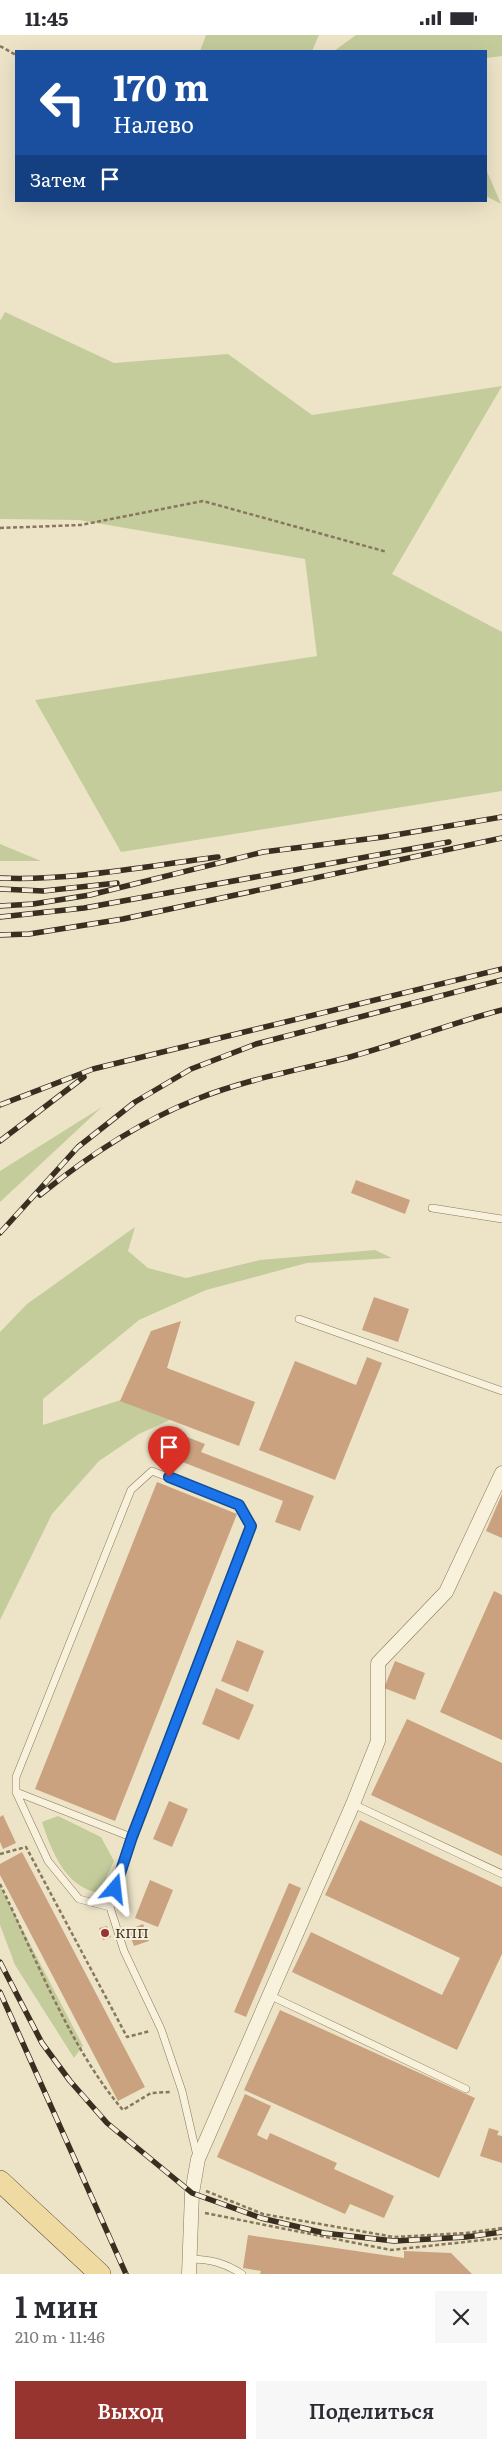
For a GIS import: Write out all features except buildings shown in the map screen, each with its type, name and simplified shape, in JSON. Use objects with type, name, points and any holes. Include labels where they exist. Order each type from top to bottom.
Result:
[{"type":"main road","points":[[0,2181],[100,2274]]},
{"type":"street","points":[[189,2274],[193,2185],[198,2159],[353,1804],[378,1741],[378,1663],[446,1592],[502,1473]]},
{"type":"lane","points":[[432,1208],[502,1219]]},
{"type":"lane","points":[[299,1319],[502,1391]]},
{"type":"lane","points":[[110,1907],[79,1899],[48,1861],[16,1792],[16,1777],[131,1490],[152,1471],[239,1505],[251,1526],[132,1837],[110,1907],[124,1951],[161,2029],[182,2091],[198,2159]]},
{"type":"lane","points":[[16,1792],[132,1837]]},
{"type":"lane","points":[[353,1804],[502,1874]]},
{"type":"lane","points":[[269,1995],[466,2089]]},
{"type":"lane","points":[[189,2259],[207,2259],[228,2265],[242,2274]]},
{"type":"path","points":[[0,46],[15,54]]},
{"type":"path","points":[[0,528],[81,525],[203,501],[387,552]]},
{"type":"path","points":[[0,1854],[26,1847],[127,2037],[161,2029]]},
{"type":"path","points":[[0,1884],[59,2006],[102,2085],[112,2098],[123,2110],[151,2093],[182,2091]]},
{"type":"path","points":[[193,2185],[263,2214],[394,2237],[466,2233],[502,2228]]},
{"type":"path","points":[[192,2211],[391,2250],[502,2238]]},
{"type":"green space","points":[[206,35],[319,35],[312,50],[200,50]]},
{"type":"green space","points":[[356,35],[502,35],[502,56],[487,58],[487,50],[335,50]]},
{"type":"green space","points":[[487,171],[501,204],[487,197]]},
{"type":"green space","points":[[5,312],[114,363],[228,354],[312,415],[502,386],[392,574],[502,632],[502,791],[121,852],[35,700],[317,656],[305,559],[79,520],[0,519],[0,321]]},
{"type":"green space","points":[[0,844],[41,861],[0,861]]},
{"type":"green space","points":[[102,1107],[0,1202],[0,1171]]},
{"type":"green space","points":[[135,1227],[128,1251],[148,1268],[186,1278],[260,1260],[375,1250],[392,1258],[307,1263],[206,1290],[139,1320],[43,1399],[43,1425],[127,1398],[172,1419],[139,1434],[99,1461],[52,1514],[0,1620],[0,1332],[27,1304]]},
{"type":"green space","points":[[58,1816],[101,1837],[114,1861],[99,1893],[77,1884],[55,1856],[42,1822]]},
{"type":"green space","points":[[0,1886],[83,2046],[74,2058],[15,1965],[0,1925]]},
{"type":"railway","points":[[0,906],[33,904],[90,895],[263,852],[383,837],[502,817]]},
{"type":"railway","points":[[0,935],[29,934],[123,919],[502,838]]},
{"type":"railway","points":[[0,917],[84,908],[449,842]]},
{"type":"railway","points":[[0,878],[82,875],[218,857]]},
{"type":"railway","points":[[0,889],[43,891],[117,883]]},
{"type":"railway","points":[[0,1105],[93,1069],[502,969]]},
{"type":"railway","points":[[0,1233],[78,1147],[135,1102],[191,1069],[256,1044],[502,980]]},
{"type":"railway","points":[[40,1195],[95,1154],[134,1129],[197,1099],[254,1080],[350,1057],[502,1010]]},
{"type":"railway","points":[[0,1141],[84,1077]]},
{"type":"railway","points":[[0,1962],[42,2043],[70,2081],[107,2123],[192,2193],[261,2218],[324,2233],[394,2241],[466,2237],[502,2232]]},
{"type":"railway","points":[[0,1992],[126,2274]]},
{"type":"place","name":"КПП","points":[[105,1933]]},
{"type":"route","points":[[115,1889],[132,1837],[251,1526],[239,1505],[169,1477]]}]
